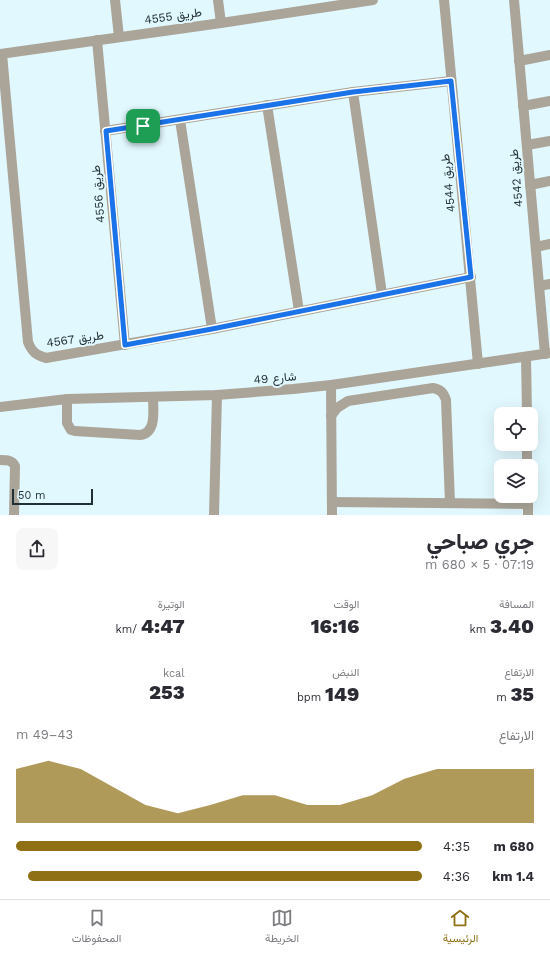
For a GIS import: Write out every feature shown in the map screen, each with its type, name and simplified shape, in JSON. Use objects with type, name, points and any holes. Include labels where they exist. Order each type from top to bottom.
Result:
[{"type":"street","points":[[115,0],[118,37]]},
{"type":"street","points":[[218,0],[221,23]]},
{"type":"street","name":"طريق 4555","points":[[1,54],[221,23],[330,3],[373,0]]},
{"type":"street","name":"طريق 4544","points":[[444,0],[478,364]]},
{"type":"street","name":"طريق 4542","points":[[514,0],[539,286],[548,354]]},
{"type":"street","name":"طريق 4556","points":[[97,40],[125,345]]},
{"type":"street","name":"طريق 4567","points":[[1,54],[28,342],[31,350],[37,356],[46,358],[125,345],[471,277]]},
{"type":"street","points":[[519,60],[550,55]]},
{"type":"street","points":[[106,131],[353,92],[451,81]]},
{"type":"street","points":[[353,92],[382,294]]},
{"type":"street","points":[[523,106],[550,101]]},
{"type":"street","points":[[267,105],[299,311]]},
{"type":"street","points":[[180,120],[212,329]]},
{"type":"street","points":[[526,145],[550,141]]},
{"type":"street","points":[[530,185],[550,181]]},
{"type":"street","points":[[536,247],[550,244]]},
{"type":"street","points":[[539,286],[550,284]]},
{"type":"street","name":"شارع 49","points":[[0,406],[67,399],[255,393],[331,385],[548,354]]},
{"type":"street","points":[[526,357],[527,407]]},
{"type":"street","points":[[331,385],[332,515]]},
{"type":"street","points":[[331,416],[337,408],[348,401],[433,388],[440,390],[445,396],[446,400],[450,503]]},
{"type":"street","points":[[214,515],[217,395]]},
{"type":"street","points":[[67,399],[67,423],[71,430],[140,435],[146,434],[150,431],[152,426],[153,397]]},
{"type":"street","points":[[0,460],[11,461],[15,466],[14,515]]},
{"type":"street","points":[[332,502],[450,503],[494,501]]},
{"type":"street","points":[[528,503],[528,515]]},
{"type":"route","points":[[451,81],[471,277],[125,345],[106,131],[143,126],[353,92],[451,81]]}]
